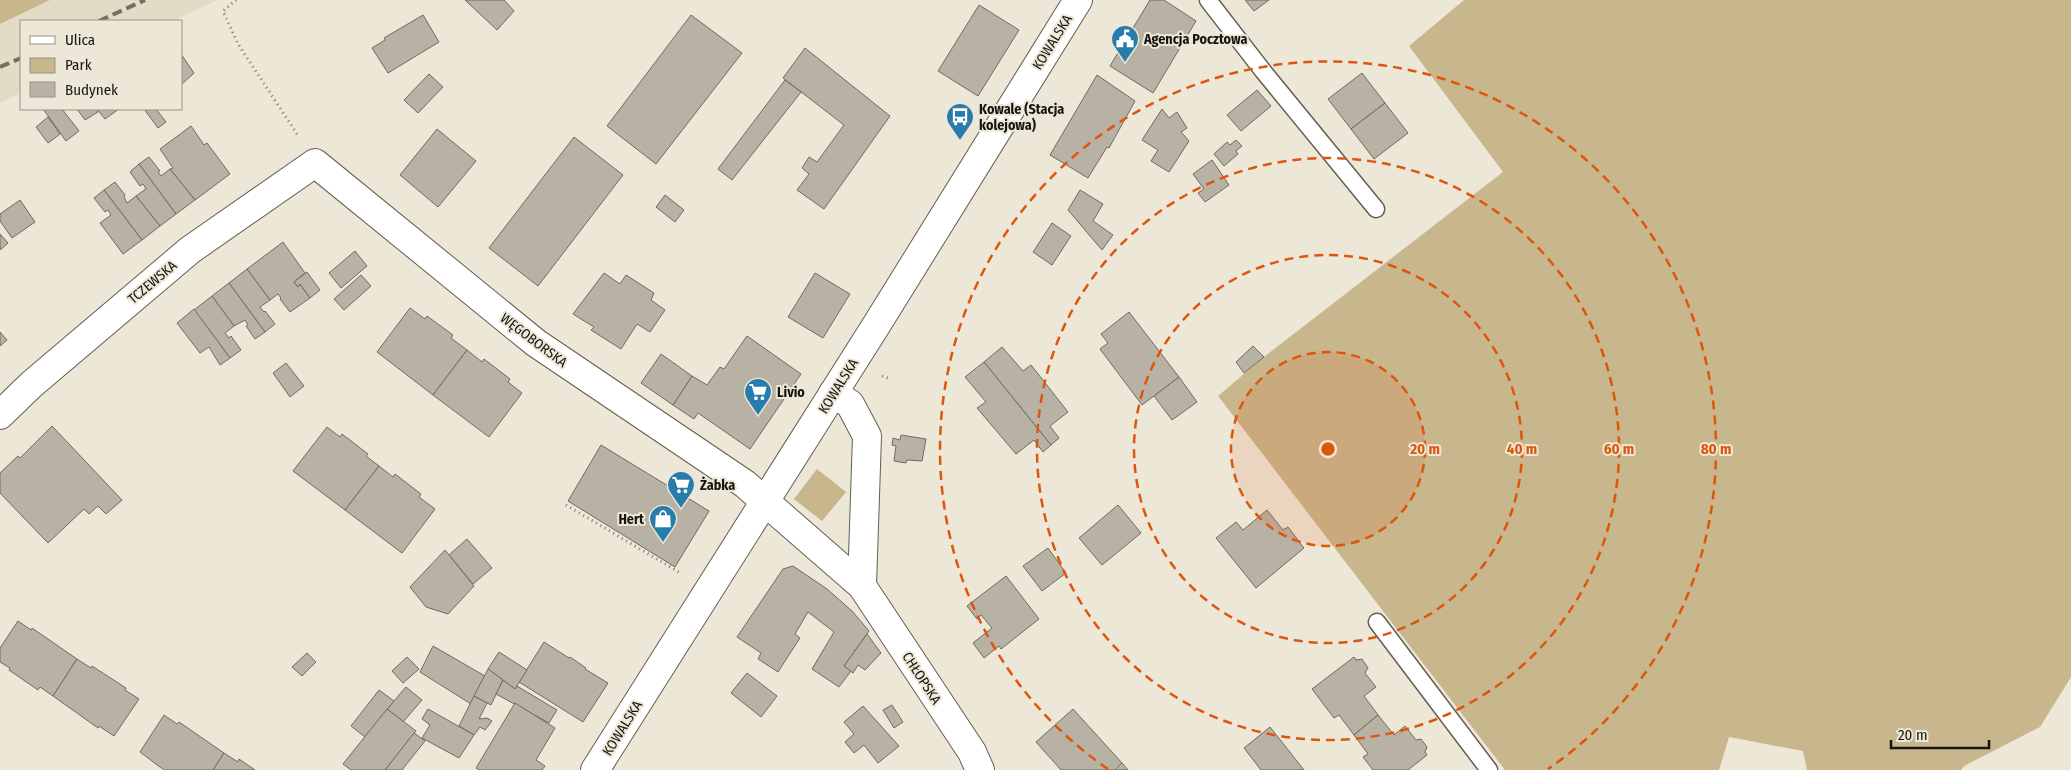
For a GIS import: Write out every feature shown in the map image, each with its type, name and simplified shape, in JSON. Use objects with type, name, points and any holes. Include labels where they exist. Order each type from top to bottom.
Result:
[{"type":"street","name":"KOWALSKA","points":[[595,770],[1078,0]]},
{"type":"street","name":"TCZEWSKA","points":[[0,415],[32,384],[190,250],[314,163]]},
{"type":"street","name":"WĘGOBORSKA","points":[[314,163],[536,344],[746,484],[764,501]]},
{"type":"street","points":[[833,393],[850,404],[867,436],[862,586]]},
{"type":"street","name":"CHŁOPSKA","points":[[764,501],[862,586],[972,752],[980,770]]},
{"type":"lane","points":[[1208,0],[1263,71],[1376,209]]},
{"type":"lane","points":[[1377,622],[1489,770]]},
{"type":"path","points":[[236,0],[223,11],[238,44],[280,105],[314,163]]},
{"type":"path","points":[[882,376],[890,379]]},
{"type":"path","points":[[566,505],[685,576]]},
{"type":"shaded area","points":[[50,0],[218,0],[175,20],[20,20],[20,93],[0,103],[0,24]]},
{"type":"green space","points":[[0,0],[50,0],[0,24]]},
{"type":"green space","points":[[1464,0],[2071,0],[2071,677],[2040,727],[1964,766],[1961,770],[1807,770],[1803,751],[1729,737],[1719,770],[1505,770],[1218,396],[1264,357],[1503,172],[1409,46]]},
{"type":"green space","points":[[817,469],[846,492],[822,521],[794,499]]},
{"type":"building","points":[[465,0],[504,0],[514,11],[497,30]]},
{"type":"building","points":[[1150,0],[1164,0],[1196,21],[1153,93],[1110,66]]},
{"type":"building","points":[[1245,0],[1269,0],[1254,11]]},
{"type":"building","points":[[979,5],[1019,30],[978,96],[938,71]]},
{"type":"building","points":[[423,15],[439,42],[388,73],[372,48],[385,40],[384,38]]},
{"type":"building","points":[[691,15],[742,53],[656,164],[607,126]]},
{"type":"building","points":[[805,48],[890,116],[824,209],[797,190],[809,174],[802,168],[809,157],[817,162],[844,125],[783,78]]},
{"type":"building","points":[[182,55],[194,73],[182,84]]},
{"type":"building","points":[[1362,73],[1385,103],[1351,129],[1328,99]]},
{"type":"building","points":[[429,74],[443,87],[418,113],[404,100]]},
{"type":"building","points":[[1097,75],[1135,101],[1109,148],[1107,147],[1088,178],[1050,155]]},
{"type":"building","points":[[785,80],[801,92],[732,180],[718,169]]},
{"type":"building","points":[[1257,90],[1271,106],[1241,131],[1227,115]]},
{"type":"building","points":[[1385,103],[1408,133],[1374,159],[1351,129]]},
{"type":"building","points":[[1162,109],[1169,118],[1177,112],[1187,128],[1181,132],[1189,141],[1169,172],[1151,161],[1158,150],[1142,140]]},
{"type":"building","points":[[44,110],[63,110],[79,131],[66,141]]},
{"type":"building","points":[[78,110],[97,110],[98,112],[85,120]]},
{"type":"building","points":[[98,110],[118,110],[105,119]]},
{"type":"building","points":[[145,110],[157,110],[166,122],[158,128]]},
{"type":"building","points":[[48,117],[60,134],[48,143],[36,127]]},
{"type":"building","points":[[191,126],[204,145],[207,143],[230,174],[195,200],[170,169],[173,168],[160,149]]},
{"type":"building","points":[[437,129],[476,161],[438,207],[400,175]]},
{"type":"building","points":[[574,137],[623,175],[538,286],[489,248]]},
{"type":"building","points":[[1236,140],[1242,146],[1236,151],[1238,154],[1224,166],[1214,154],[1227,142],[1230,145]]},
{"type":"building","points":[[149,157],[160,171],[158,172],[161,176],[170,169],[195,200],[176,214],[139,164]]},
{"type":"building","points":[[1212,160],[1229,185],[1205,202],[1198,193],[1204,189],[1193,174]]},
{"type":"building","points":[[139,164],[176,214],[160,226],[136,196],[146,189],[143,184],[140,186],[130,172]]},
{"type":"building","points":[[115,182],[125,195],[127,203],[136,196],[160,226],[142,240],[104,190]]},
{"type":"building","points":[[104,190],[142,240],[123,254],[100,223],[111,215],[108,210],[105,212],[94,198]]},
{"type":"building","points":[[1080,190],[1103,204],[1093,221],[1113,235],[1102,250],[1068,210]]},
{"type":"building","points":[[665,195],[684,210],[675,222],[656,207]]},
{"type":"building","points":[[20,200],[35,222],[12,238],[0,221],[0,214]]},
{"type":"building","points":[[1052,223],[1071,236],[1052,265],[1033,252]]},
{"type":"building","points":[[0,234],[8,243],[0,250]]},
{"type":"building","points":[[283,242],[305,273],[294,282],[298,287],[300,284],[310,298],[290,312],[278,294],[270,300],[247,269]]},
{"type":"building","points":[[355,251],[367,266],[341,288],[329,273]]},
{"type":"building","points":[[247,269],[270,300],[260,307],[275,324],[265,332],[229,283]]},
{"type":"building","points":[[307,272],[320,290],[310,298],[300,284],[298,287],[294,282]]},
{"type":"building","points":[[604,273],[620,284],[626,275],[654,293],[651,300],[665,310],[650,332],[637,324],[621,349],[591,330],[594,327],[573,314]]},
{"type":"building","points":[[815,273],[850,294],[823,338],[788,317]]},
{"type":"building","points":[[361,275],[371,286],[344,310],[334,299]]},
{"type":"building","points":[[229,283],[265,332],[255,339],[246,326],[248,325],[245,320],[234,326],[212,296]]},
{"type":"building","points":[[212,296],[234,326],[225,333],[229,338],[231,336],[241,350],[230,358],[194,310]]},
{"type":"building","points":[[410,308],[425,319],[427,316],[453,335],[451,338],[467,350],[433,395],[377,352]]},
{"type":"building","points":[[194,309],[230,358],[220,365],[209,347],[200,353],[177,323]]},
{"type":"building","points":[[1129,312],[1179,377],[1142,405],[1100,349],[1108,343],[1101,334]]},
{"type":"building","points":[[0,332],[7,340],[0,346]]},
{"type":"building","points":[[747,336],[801,374],[750,449],[698,413],[694,419],[673,405],[692,376],[707,385],[720,367],[724,369]]},
{"type":"building","points":[[1253,346],[1264,357],[1244,373],[1236,362]]},
{"type":"building","points":[[1002,347],[1023,371],[1031,365],[1068,412],[1050,426],[1059,438],[1051,445],[984,362]]},
{"type":"building","points":[[467,350],[482,362],[484,359],[510,379],[508,382],[522,393],[489,437],[433,395]]},
{"type":"building","points":[[661,354],[692,376],[673,405],[641,383]]},
{"type":"building","points":[[984,362],[1051,445],[1043,452],[1034,440],[1016,454],[977,408],[986,402],[965,377]]},
{"type":"building","points":[[286,363],[304,386],[290,397],[273,373]]},
{"type":"building","points":[[1179,377],[1197,402],[1172,420],[1154,396]]},
{"type":"building","points":[[52,426],[122,500],[106,514],[98,506],[89,514],[84,509],[48,543],[0,493],[0,473],[18,456],[20,458]]},
{"type":"building","points":[[327,427],[340,437],[342,434],[368,454],[366,456],[379,466],[345,510],[293,471]]},
{"type":"building","points":[[901,435],[926,439],[922,461],[907,460],[906,463],[894,461],[896,446],[892,445],[893,438],[900,440]]},
{"type":"building","points":[[601,445],[709,511],[675,567],[568,501]]},
{"type":"building","points":[[379,466],[393,477],[395,474],[421,494],[419,497],[435,509],[402,553],[345,510]]},
{"type":"building","points":[[1118,505],[1141,533],[1102,565],[1079,538]]},
{"type":"building","points":[[1267,510],[1283,530],[1288,527],[1304,548],[1256,588],[1216,538],[1236,522],[1243,530]]},
{"type":"building","points":[[467,539],[492,568],[473,584],[449,555]]},
{"type":"building","points":[[1048,548],[1066,573],[1042,591],[1023,566]]},
{"type":"building","points":[[445,550],[474,586],[448,614],[426,607],[410,587]]},
{"type":"building","points":[[793,566],[827,589],[852,611],[869,631],[844,666],[851,671],[839,687],[812,669],[834,632],[808,612],[795,634],[800,638],[778,672],[758,659],[761,653],[737,637],[783,569]]},
{"type":"building","points":[[1006,576],[1039,619],[1001,649],[999,646],[984,658],[973,643],[992,628],[981,615],[977,619],[967,606]]},
{"type":"building","points":[[18,621],[31,630],[32,628],[77,659],[53,696],[40,687],[38,690],[0,662],[0,648]]},
{"type":"building","points":[[867,634],[881,653],[865,670],[858,665],[853,673],[844,666]]},
{"type":"building","points":[[544,642],[608,683],[583,722],[519,682]]},
{"type":"building","points":[[433,646],[485,676],[471,704],[420,672]]},
{"type":"building","points":[[499,652],[527,670],[515,689],[488,669]]},
{"type":"building","points":[[307,653],[316,662],[302,676],[292,667]]},
{"type":"building","points":[[407,657],[419,669],[403,683],[392,671]]},
{"type":"building","points":[[1354,657],[1356,660],[1362,659],[1368,668],[1365,673],[1376,687],[1364,696],[1378,715],[1354,735],[1339,715],[1334,718],[1312,689]]},
{"type":"building","points":[[77,659],[91,668],[92,666],[126,688],[125,690],[139,699],[114,736],[99,726],[98,728],[53,696]]},
{"type":"building","points":[[488,669],[503,680],[491,705],[474,696]]},
{"type":"building","points":[[747,673],[777,696],[761,717],[731,693]]},
{"type":"building","points":[[503,680],[515,689],[517,686],[557,710],[549,723],[496,694]]},
{"type":"building","points":[[406,687],[422,700],[403,722],[387,709]]},
{"type":"building","points":[[379,690],[394,701],[365,737],[351,726]]},
{"type":"building","points":[[474,696],[487,703],[479,719],[487,718],[492,721],[485,730],[480,727],[474,735],[459,726]]},
{"type":"building","points":[[515,703],[555,728],[536,760],[545,766],[542,770],[479,770],[476,768]]},
{"type":"building","points":[[892,705],[903,722],[894,728],[883,710]]},
{"type":"building","points":[[863,706],[899,746],[878,763],[864,745],[854,753],[845,742],[854,734],[844,722]]},
{"type":"building","points":[[387,709],[416,731],[385,770],[351,770],[343,764]]},
{"type":"building","points":[[428,709],[474,735],[459,758],[422,738],[430,725],[422,719]]},
{"type":"building","points":[[1073,709],[1122,763],[1115,770],[1061,770],[1036,742]]},
{"type":"building","points":[[164,715],[177,724],[179,722],[224,753],[213,770],[164,770],[140,752]]},
{"type":"building","points":[[1378,715],[1394,735],[1405,726],[1416,740],[1421,739],[1427,747],[1425,752],[1427,755],[1408,770],[1373,770],[1363,757],[1368,754],[1354,735]]},
{"type":"building","points":[[1270,727],[1304,770],[1261,770],[1244,748]]},
{"type":"building","points":[[414,733],[425,741],[402,770],[385,770]]},
{"type":"building","points":[[224,753],[238,762],[239,759],[255,770],[213,770]]},
{"type":"building","points":[[1122,763],[1128,770],[1115,770]]},
{"type":"railway","points":[[101,20],[145,0]]},
{"type":"railway","points":[[0,67],[20,58]]},
{"type":"place","name":"Agencja Pocztowa","points":[[1125,63]]},
{"type":"place","name":"Kowale (Stacja kolejowa)","points":[[960,141]]},
{"type":"place","name":"Livio","points":[[758,416]]},
{"type":"place","name":"Żabka","points":[[681,509]]},
{"type":"place","name":"Hert","points":[[663,543]]}]
